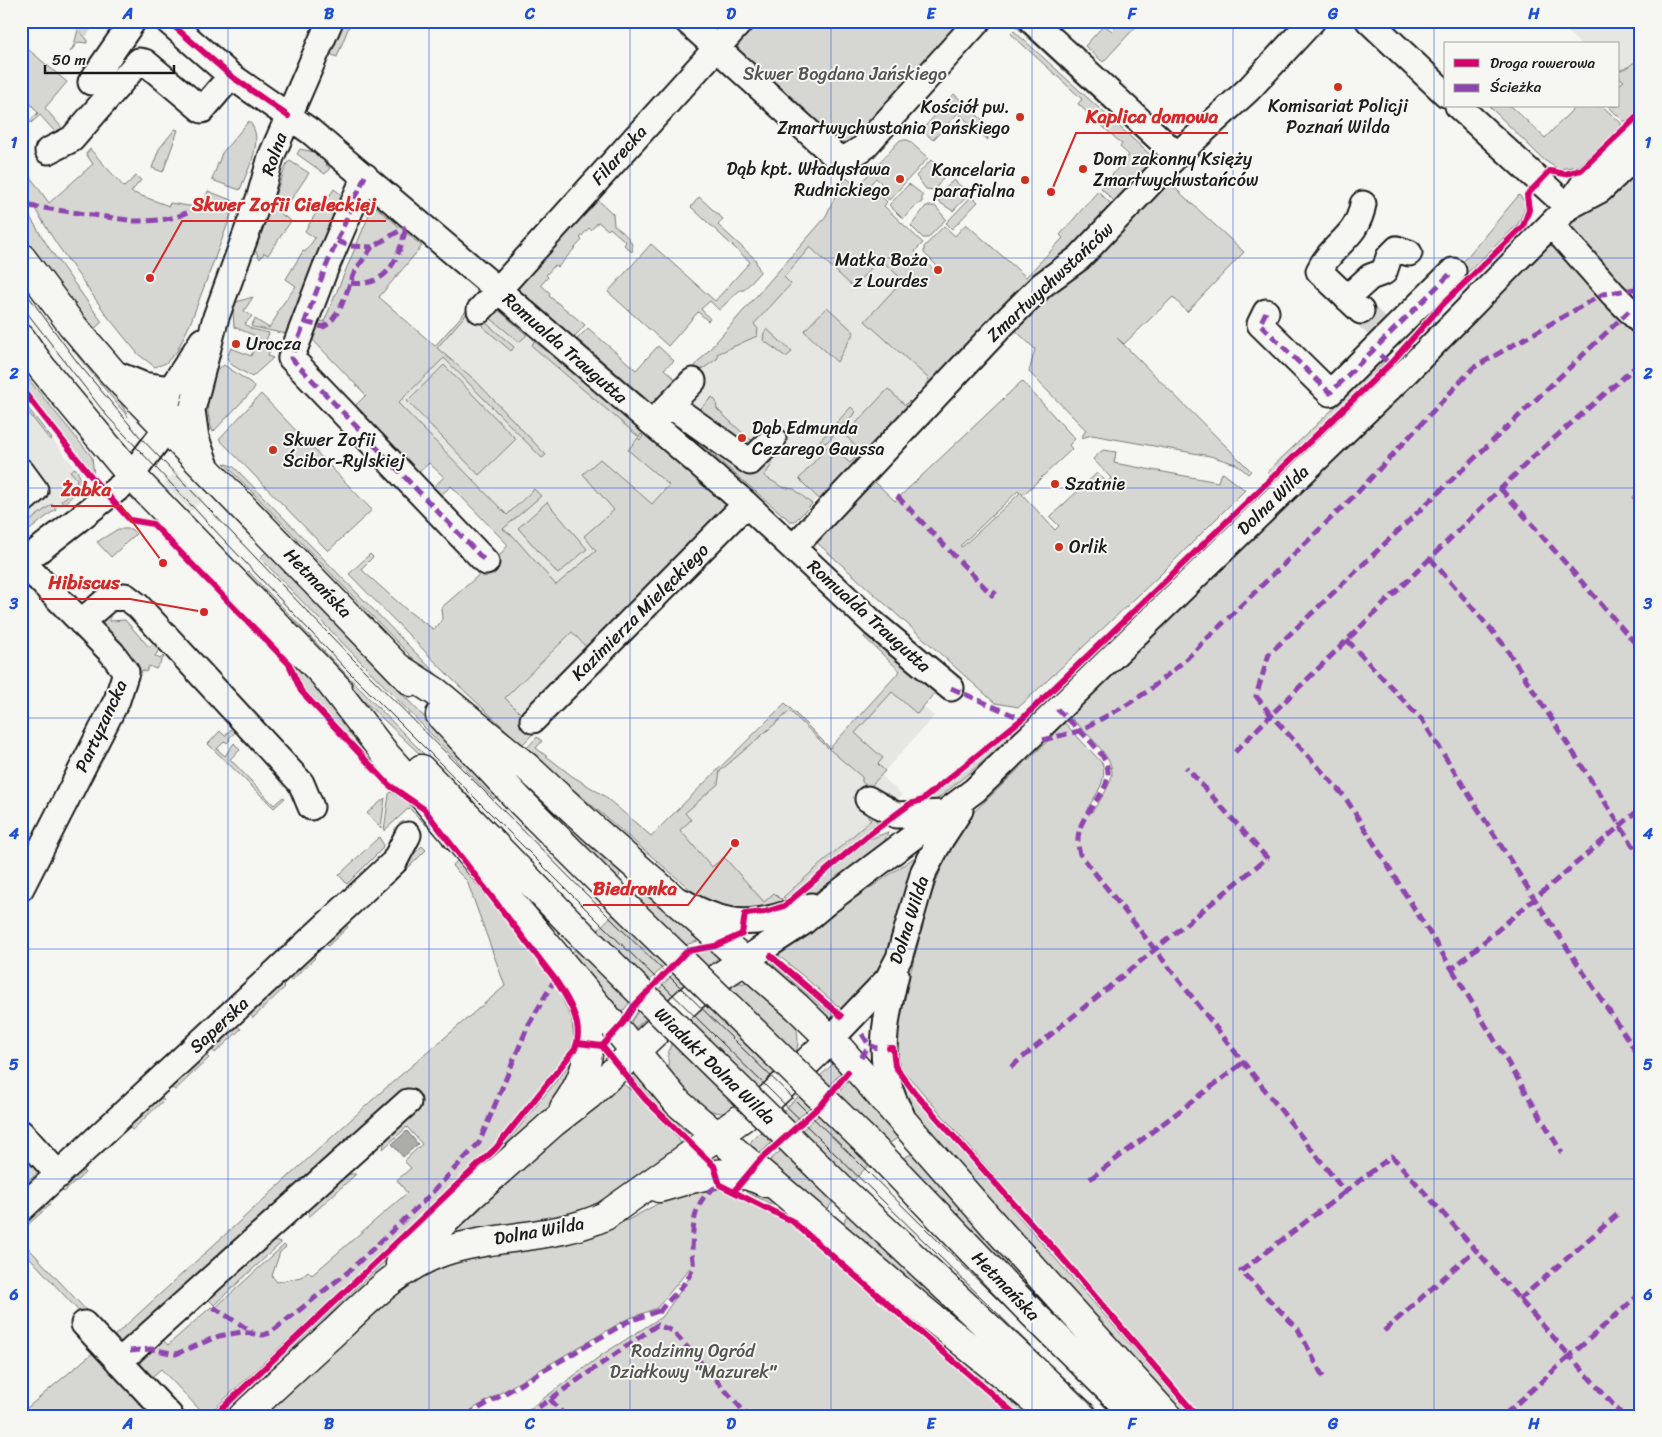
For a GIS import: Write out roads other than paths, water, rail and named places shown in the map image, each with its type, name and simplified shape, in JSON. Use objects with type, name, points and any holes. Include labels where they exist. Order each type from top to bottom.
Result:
[{"type":"main road","name":"Hetmańska","points":[[21,256],[67,319],[113,373],[400,668],[458,735],[520,801],[879,1154],[1069,1350],[1136,1416]]},
{"type":"main road","points":[[21,338],[42,368],[131,474],[324,676],[386,755],[433,808],[673,1098],[929,1315],[1054,1416]]},
{"type":"main road","points":[[400,668],[436,692],[528,768],[745,960],[830,1039],[906,1123],[999,1231],[1167,1416]]},
{"type":"main road","name":"Wiadukt Dolna Wilda","points":[[324,676],[447,795],[587,940],[843,1191],[1083,1416]]},
{"type":"main road","name":"Dolna Wilda","points":[[243,1416],[377,1292],[422,1241],[553,1123],[589,1095],[703,988],[745,960]]},
{"type":"main road","points":[[553,1123],[576,1090],[589,1056],[588,1024],[576,981]]},
{"type":"main road","name":"Dolna Wilda","points":[[377,1292],[412,1266],[429,1257],[477,1242],[579,1227],[605,1216],[770,1098],[830,1039]]},
{"type":"main road","points":[[636,1195],[698,1176],[739,1172],[758,1178],[787,1195]]},
{"type":"street","points":[[91,82],[133,21]]},
{"type":"street","name":"Romualda Traugutta","points":[[168,21],[231,76],[310,131],[365,176],[746,504],[874,624],[951,688]]},
{"type":"street","name":"Rolna","points":[[207,469],[196,438],[192,410],[216,317],[260,196],[271,157],[330,21]]},
{"type":"street","points":[[687,21],[834,155],[845,159],[863,148],[978,21]]},
{"type":"street","name":"Filarecka","points":[[480,310],[741,21]]},
{"type":"street","points":[[1032,21],[1177,155]]},
{"type":"street","name":"Zmartwychwstańców","points":[[793,548],[1003,324],[1042,285],[1060,257],[1078,258],[1177,155],[1249,88],[1312,21]]},
{"type":"street","points":[[1370,21],[1444,92]]},
{"type":"street","points":[[48,151],[72,139],[139,61],[145,62],[202,110],[231,76]]},
{"type":"street","points":[[1460,108],[1559,215],[1613,294],[1641,322]]},
{"type":"street","name":"Dolna Wilda","points":[[745,960],[802,923],[828,900],[975,790],[1415,363],[1559,215],[1588,177],[1641,131]]},
{"type":"street","name":"Dolna Wilda","points":[[1559,215],[1600,190],[1641,151]]},
{"type":"street","points":[[365,176],[325,269],[291,358],[486,562]]},
{"type":"street","points":[[1363,204],[1354,229],[1326,257],[1319,271],[1354,304],[1370,277],[1384,272],[1393,251],[1397,249],[1409,253]]},
{"type":"street","points":[[1266,312],[1260,324],[1330,393],[1459,276]]},
{"type":"street","name":"Rolna","points":[[167,428],[166,403],[171,388],[216,317]]},
{"type":"street","points":[[1385,351],[1415,363]]},
{"type":"street","points":[[113,373],[143,385],[171,388]]},
{"type":"street","points":[[653,423],[693,381]]},
{"type":"street","points":[[670,405],[750,462],[773,439]]},
{"type":"street","points":[[22,563],[126,482],[167,428],[192,410]]},
{"type":"street","points":[[21,471],[35,490],[21,501]]},
{"type":"street","points":[[21,487],[23,494],[21,501]]},
{"type":"street","name":"Kazimierza Mielęckiego","points":[[533,720],[746,504]]},
{"type":"street","name":"Partyzancka","points":[[21,888],[117,700],[126,672],[112,653],[22,563]]},
{"type":"street","points":[[81,622],[109,598],[125,596],[138,606],[301,783],[311,807]]},
{"type":"street","name":"Dolna Wilda","points":[[830,1039],[883,986],[899,958],[924,871],[940,839],[975,790]]},
{"type":"street","points":[[868,799],[896,815],[944,813]]},
{"type":"street","points":[[895,851],[896,815]]},
{"type":"street","name":"Saperska","points":[[21,1209],[394,862],[408,835]]},
{"type":"street","points":[[669,893],[705,912],[744,922],[776,918],[828,900]]},
{"type":"street","points":[[899,958],[885,1020],[883,1048],[889,1088],[906,1123]]},
{"type":"street","points":[[119,1362],[408,1102]]},
{"type":"street","points":[[21,1133],[59,1175]]},
{"type":"street","points":[[84,1324],[170,1416]]},
{"type":"tunnel","points":[[76,29],[82,21]]},
{"type":"tunnel","points":[[1361,311],[1384,333]]},
{"type":"tram line","points":[[21,286],[78,363],[140,437],[351,657],[610,918],[1116,1416]]},
{"type":"tram line","points":[[21,305],[107,416],[344,667],[602,925],[1102,1416]]},
{"type":"place","name":"Komisariat Policji Poznań Wilda","points":[[1338,87]]},
{"type":"place","name":"Kościół pw. Zmartwychwstania Pańskiego","points":[[1020,117]]},
{"type":"place","name":"Dom zakonny Księży Zmartwychwstańców","points":[[1083,169]]},
{"type":"place","name":"Dąb kpt. Władysława Rudnickiego","points":[[900,179]]},
{"type":"place","name":"Kancelaria parafialna","points":[[1025,180]]},
{"type":"place","name":"Kaplica domowa","points":[[1051,192]]},
{"type":"place","name":"Matka Boża z Lourdes","points":[[938,270]]},
{"type":"place","name":"Skwer Zofii Cieleckiej","points":[[150,278]]},
{"type":"place","name":"Urocza","points":[[236,344]]},
{"type":"place","name":"Dąb Edmunda Cezarego Gaussa","points":[[742,438]]},
{"type":"place","name":"Skwer Zofii Ścibor-Rylskiej","points":[[273,450]]},
{"type":"place","name":"Szatnie","points":[[1055,484]]},
{"type":"place","name":"Orlik","points":[[1059,547]]},
{"type":"place","name":"Żabka","points":[[163,563]]},
{"type":"place","name":"Hibiscus","points":[[204,612]]},
{"type":"place","name":"Biedronka","points":[[735,843]]},
{"type":"park label","name":"Skwer Bogdana Jańskiego","points":[[845,74]]},
{"type":"park label","name":"Rodzinny Ogród Działkowy \"Mazurek\"","points":[[693,1361]]}]
